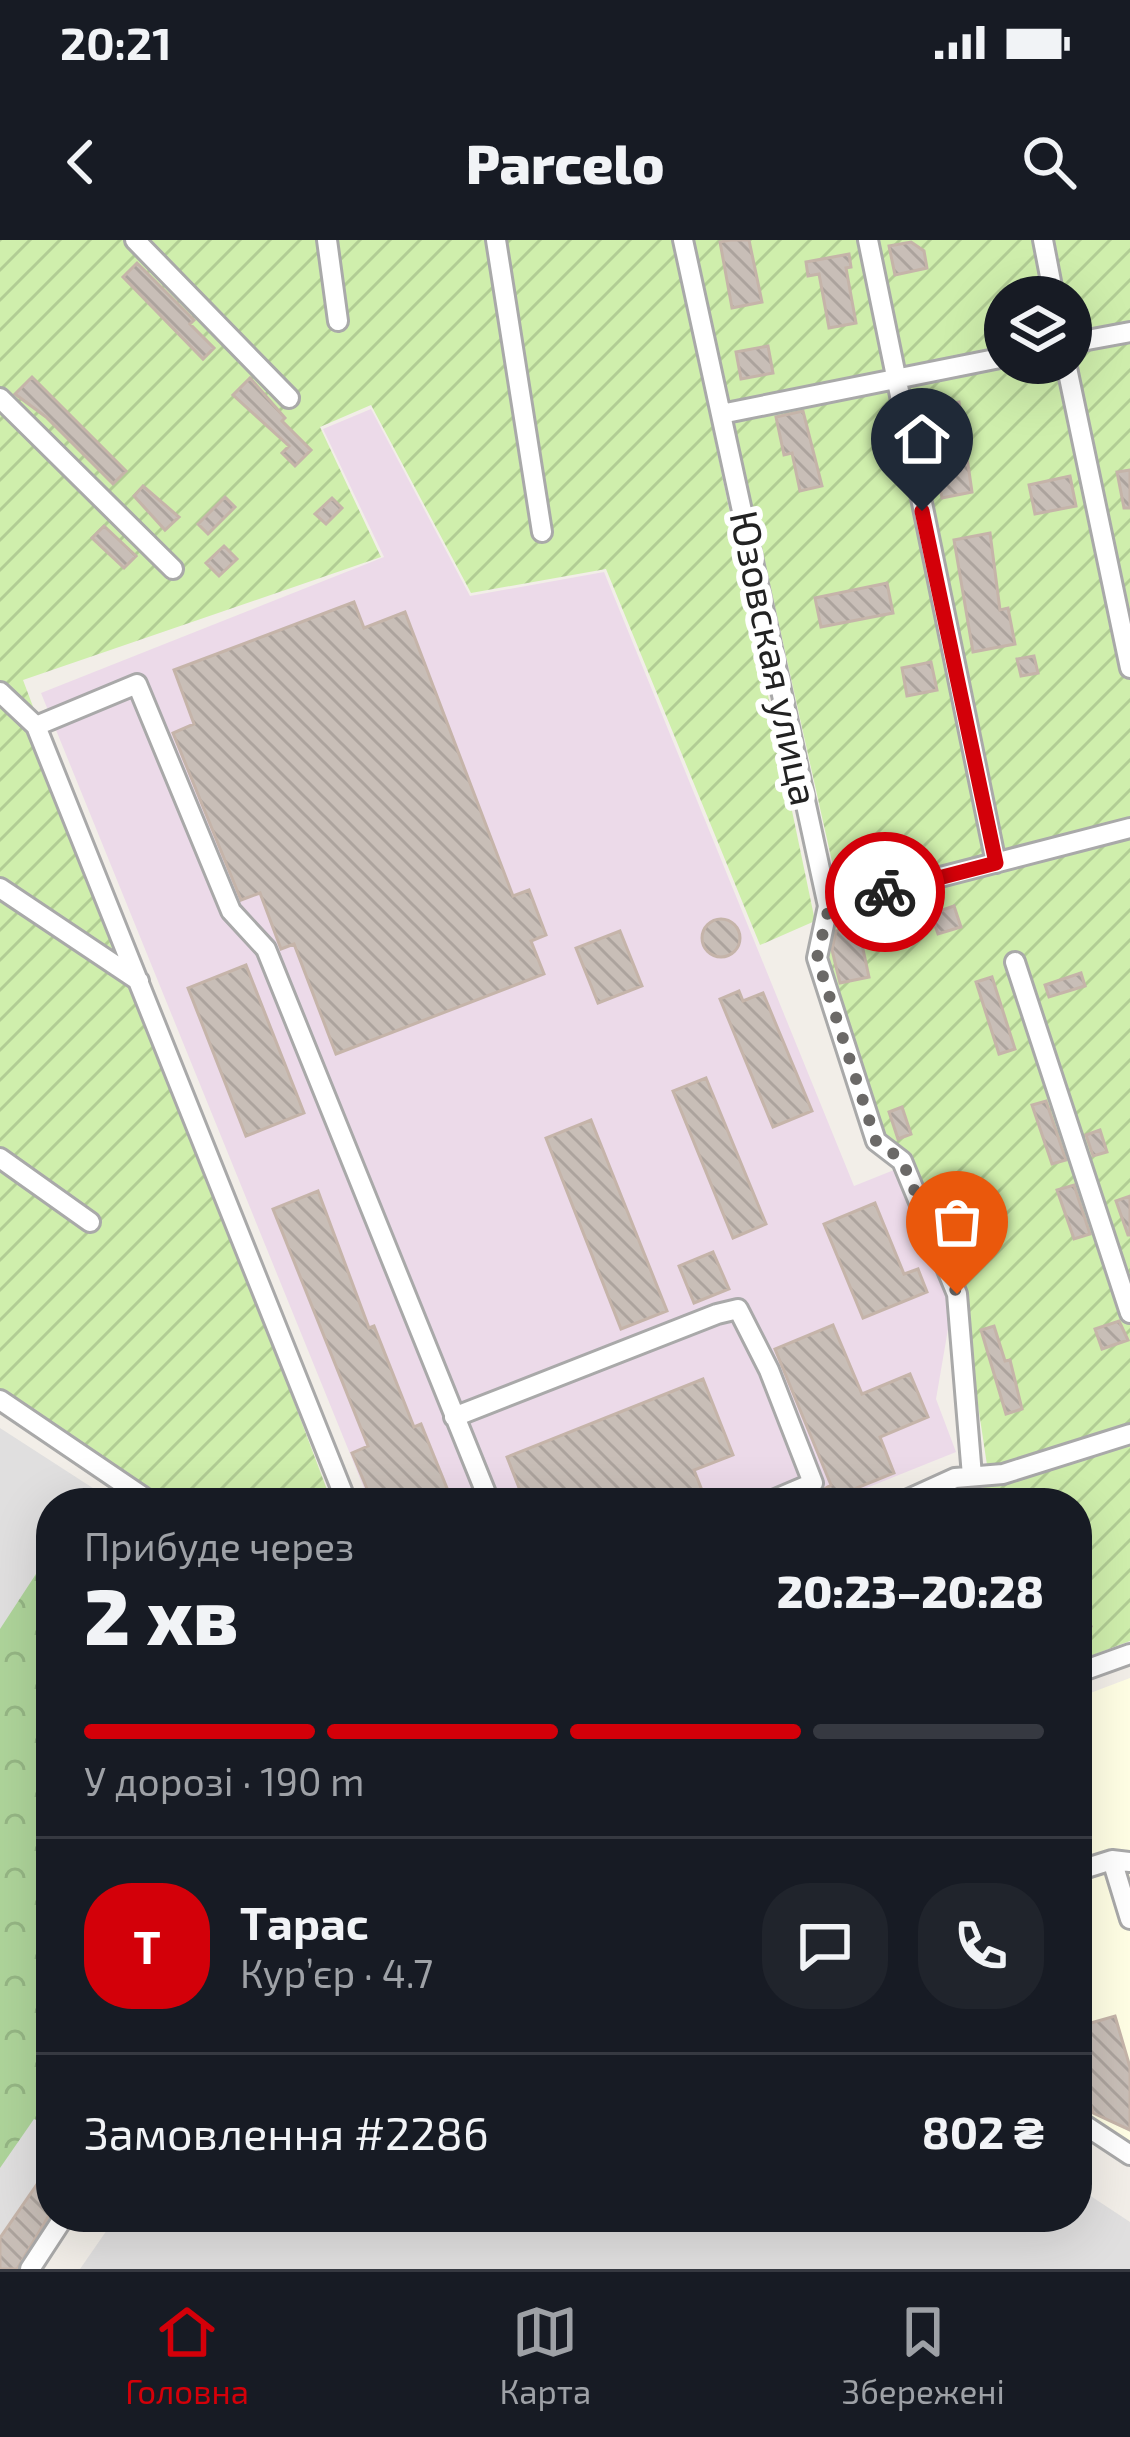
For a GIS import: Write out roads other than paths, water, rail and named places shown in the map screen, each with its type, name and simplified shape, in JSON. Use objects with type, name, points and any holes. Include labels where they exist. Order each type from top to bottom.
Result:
[{"type":"street","points":[[135,240],[290,398]]},
{"type":"street","points":[[327,240],[338,321]]},
{"type":"street","points":[[496,240],[542,532]]},
{"type":"street","name":"Юзовская улица","points":[[683,240],[829,907],[817,958],[876,1141],[902,1160],[957,1294],[972,1476]]},
{"type":"street","points":[[868,240],[996,863]]},
{"type":"street","points":[[1043,240],[1050,276]]},
{"type":"street","points":[[1092,339],[1130,332]]},
{"type":"street","points":[[721,414],[984,360]]},
{"type":"street","points":[[1070,384],[1130,668]]},
{"type":"street","points":[[0,398],[173,569]]},
{"type":"street","points":[[36,726],[137,684],[231,911],[266,949],[484,1488]]},
{"type":"street","points":[[0,692],[36,726],[341,1488]]},
{"type":"street","points":[[829,907],[1130,828]]},
{"type":"street","points":[[0,888],[139,981]]},
{"type":"street","points":[[1015,962],[1130,1313]]},
{"type":"street","points":[[0,1158],[90,1222]]},
{"type":"street","points":[[454,1417],[717,1313],[738,1310],[769,1370],[813,1484],[803,1488]]},
{"type":"street","points":[[0,1400],[130,1488]]},
{"type":"street","points":[[933,1488],[955,1478],[1003,1474],[1130,1434]]},
{"type":"street","points":[[1092,1668],[1130,1654]]},
{"type":"street","points":[[1121,1861],[1130,1919]]},
{"type":"street","points":[[1092,2130],[1130,2155]]},
{"type":"street","points":[[30,2269],[54,2232]]}]
